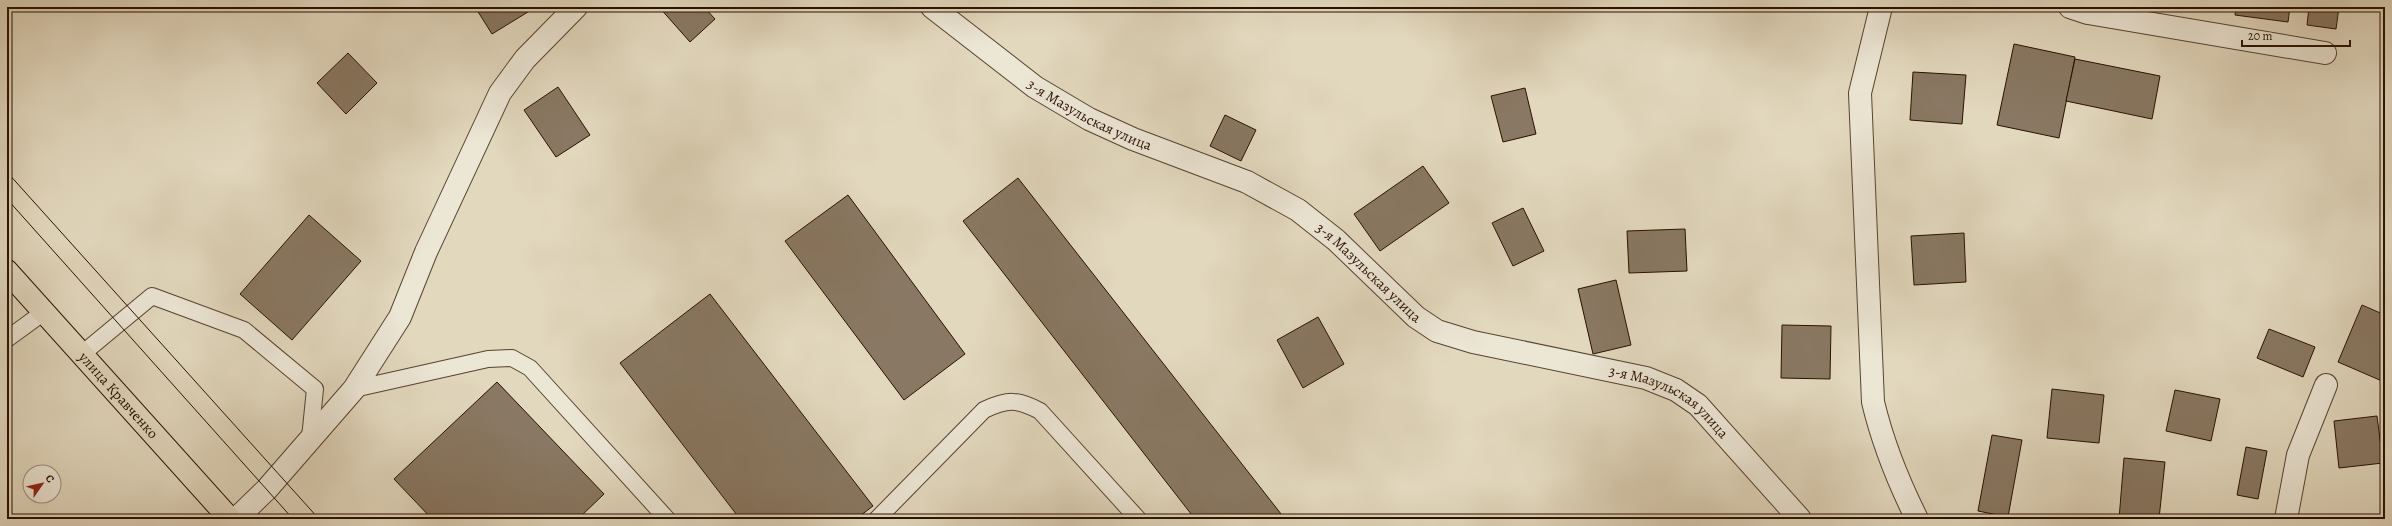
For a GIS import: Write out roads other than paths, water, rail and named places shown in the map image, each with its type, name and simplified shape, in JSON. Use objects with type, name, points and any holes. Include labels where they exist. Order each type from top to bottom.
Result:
[{"type":"main road","name":"улица Кравченко","points":[[7,271],[230,519]]},
{"type":"street","points":[[236,519],[267,489],[310,438],[354,390],[400,318],[426,252],[500,93],[525,59],[576,7]]},
{"type":"street","name":"3-я Мазульская улица","points":[[932,7],[1035,87],[1089,119],[1133,139],[1247,182],[1298,210],[1336,240],[1416,317],[1437,331],[1473,342],[1646,378],[1676,390],[1698,405],[1800,519]]},
{"type":"street","points":[[1882,7],[1860,92],[1873,402],[1881,436],[1895,473],[1917,519]]},
{"type":"street","points":[[2070,7],[2088,13],[2325,53]]},
{"type":"street","points":[[2286,519],[2298,455],[2326,385]]},
{"type":"lane","points":[[82,354],[152,296],[244,330],[315,389],[310,438]]},
{"type":"lane","points":[[7,339],[44,312]]},
{"type":"lane","points":[[354,390],[488,359],[512,358],[530,368],[667,519]]},
{"type":"lane","points":[[877,519],[984,410],[1001,402],[1021,402],[1040,411],[1138,519]]},
{"type":"tram line","points":[[7,172],[319,519]]},
{"type":"tram line","points":[[7,199],[293,519]]}]
